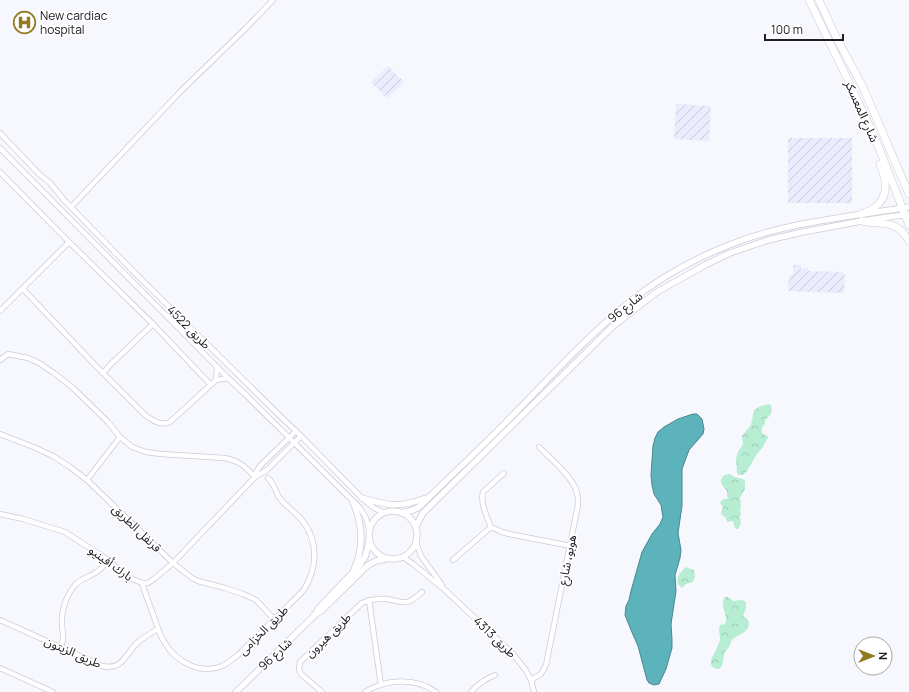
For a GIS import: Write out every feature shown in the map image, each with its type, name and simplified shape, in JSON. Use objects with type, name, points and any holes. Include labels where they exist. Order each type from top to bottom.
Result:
[{"type":"main road","name":"شارع المعسكر","points":[[809,0],[875,138],[907,211],[909,225]]},
{"type":"main road","name":"شارع المعسكر","points":[[819,0],[863,87],[909,194]]},
{"type":"main road","points":[[875,138],[877,154],[885,178],[885,192],[882,201],[862,218],[872,223],[892,225],[899,229],[909,241]]},
{"type":"main road","points":[[899,169],[909,181]]},
{"type":"street","points":[[71,207],[181,91],[273,0]]},
{"type":"street","name":"طريق 4522","points":[[0,133],[39,174],[50,183],[71,207],[362,498],[374,508],[385,513]]},
{"type":"street","name":"طريق 4522","points":[[0,148],[217,367],[360,508],[366,518],[369,529]]},
{"type":"street","points":[[0,172],[153,324],[210,384]]},
{"type":"street","name":"شارع 96","points":[[401,513],[413,510],[429,497],[596,331],[628,304],[678,270],[704,256],[730,245],[778,229],[907,211]]},
{"type":"street","name":"شارع 96","points":[[416,526],[424,513],[612,327],[657,292],[706,264],[730,253],[760,243],[862,218]]},
{"type":"street","points":[[0,311],[69,242]]},
{"type":"street","points":[[23,289],[103,373],[146,416],[155,422],[161,424],[170,422],[210,384],[216,380],[228,378]]},
{"type":"street","name":"طريق 4522","points":[[103,373],[153,324]]},
{"type":"street","points":[[0,360],[8,354],[18,355],[44,366],[73,388],[108,422],[120,437],[132,447],[146,452],[161,454],[225,458],[239,462],[255,476]]},
{"type":"street","points":[[216,380],[217,367]]},
{"type":"street","name":"بارك أفينيو","points":[[255,476],[261,464],[296,431]]},
{"type":"street","name":"قرنفل الطريق","points":[[0,434],[53,456],[70,467],[87,480],[172,563],[185,573],[198,581],[233,590],[256,600],[274,619]]},
{"type":"street","name":"بارك أفينيو","points":[[0,514],[23,519],[65,532],[108,560],[128,577],[142,583],[148,583],[172,563],[255,476],[267,470],[301,436]]},
{"type":"street","points":[[87,480],[120,437]]},
{"type":"street","name":"هوبو، شارع","points":[[531,680],[541,674],[546,665],[578,505],[577,493],[571,479],[539,447]]},
{"type":"street","points":[[261,464],[267,470]]},
{"type":"street","points":[[504,473],[483,492],[482,495],[491,527],[509,534],[571,546]]},
{"type":"street","name":"طريق الخزامى","points":[[142,583],[158,629],[165,644],[177,657],[194,666],[211,669],[222,666],[232,660],[303,591],[314,567],[315,554],[313,542],[305,525],[281,500],[274,485],[268,478]]},
{"type":"street","points":[[362,498],[385,504],[397,505],[407,504],[429,497]]},
{"type":"street","points":[[352,575],[360,554],[361,544],[359,518],[353,502]]},
{"type":"street","points":[[393,511],[401,513],[412,520],[416,526],[416,542],[410,553],[402,557],[387,559],[380,556],[374,551],[369,541],[369,529],[372,522],[378,516],[385,513],[393,511]]},
{"type":"street","points":[[453,560],[491,527]]},
{"type":"street","name":"شارع 96","points":[[314,616],[318,609],[359,566],[368,550],[369,541]]},
{"type":"street","name":"طريق 4313","points":[[416,542],[421,556],[445,590]]},
{"type":"street","name":"طريق 4313","points":[[402,557],[445,590],[512,653],[525,669],[531,680],[534,692]]},
{"type":"street","name":"شارع 96","points":[[236,692],[314,616],[322,611],[368,565],[376,561],[387,559]]},
{"type":"street","points":[[62,647],[63,613],[68,595],[77,583],[99,570],[108,560]]},
{"type":"street","points":[[369,600],[386,599],[402,603],[408,602],[422,592]]},
{"type":"street","name":"طريق هيرون","points":[[322,692],[301,674],[299,669],[300,662],[362,603],[369,600],[381,684]]},
{"type":"street","name":"طريق الزيتون","points":[[0,620],[102,666],[109,667],[119,664],[130,650],[158,629]]},
{"type":"street","points":[[0,668],[54,692]]},
{"type":"street","points":[[471,692],[477,685],[487,678],[495,675]]},
{"type":"street","points":[[365,692],[381,684],[395,682],[411,682],[423,685],[436,692]]},
{"type":"shaded area","points":[[388,66],[404,82],[387,98],[371,82]]},
{"type":"shaded area","points":[[676,104],[711,106],[709,141],[674,139]]},
{"type":"shaded area","points":[[788,138],[852,138],[852,203],[788,203]]},
{"type":"shaded area","points":[[793,265],[801,265],[801,270],[808,268],[808,271],[842,272],[845,275],[844,293],[788,291],[789,275],[793,275]]},
{"type":"green space","points":[[768,404],[771,405],[772,408],[770,416],[765,420],[765,424],[762,427],[762,433],[768,437],[747,471],[743,475],[739,475],[737,473],[736,459],[743,444],[742,436],[751,425],[754,410]]},
{"type":"green space","points":[[730,474],[745,481],[745,489],[740,498],[741,524],[738,529],[734,526],[733,521],[727,522],[726,518],[721,514],[723,507],[720,503],[728,497],[727,491],[721,483],[721,479],[725,475]]},
{"type":"green space","points":[[685,567],[694,570],[695,577],[693,582],[686,584],[682,588],[678,584],[678,579]]},
{"type":"green space","points":[[726,597],[733,601],[741,600],[746,602],[746,608],[743,616],[748,619],[749,625],[745,631],[732,640],[724,654],[722,666],[717,669],[712,666],[711,661],[720,639],[720,625],[725,624],[726,621],[723,602],[724,598]]},
{"type":"water","points":[[697,414],[702,419],[704,429],[703,434],[689,450],[682,469],[682,506],[678,533],[681,550],[675,575],[676,591],[671,624],[672,648],[666,669],[659,684],[654,685],[649,683],[647,680],[638,646],[625,615],[626,606],[642,552],[663,517],[661,505],[654,494],[652,485],[651,475],[655,438],[658,432],[664,427],[678,419]]},
{"type":"place","name":"New cardiac hospital","points":[[25,22]]}]
